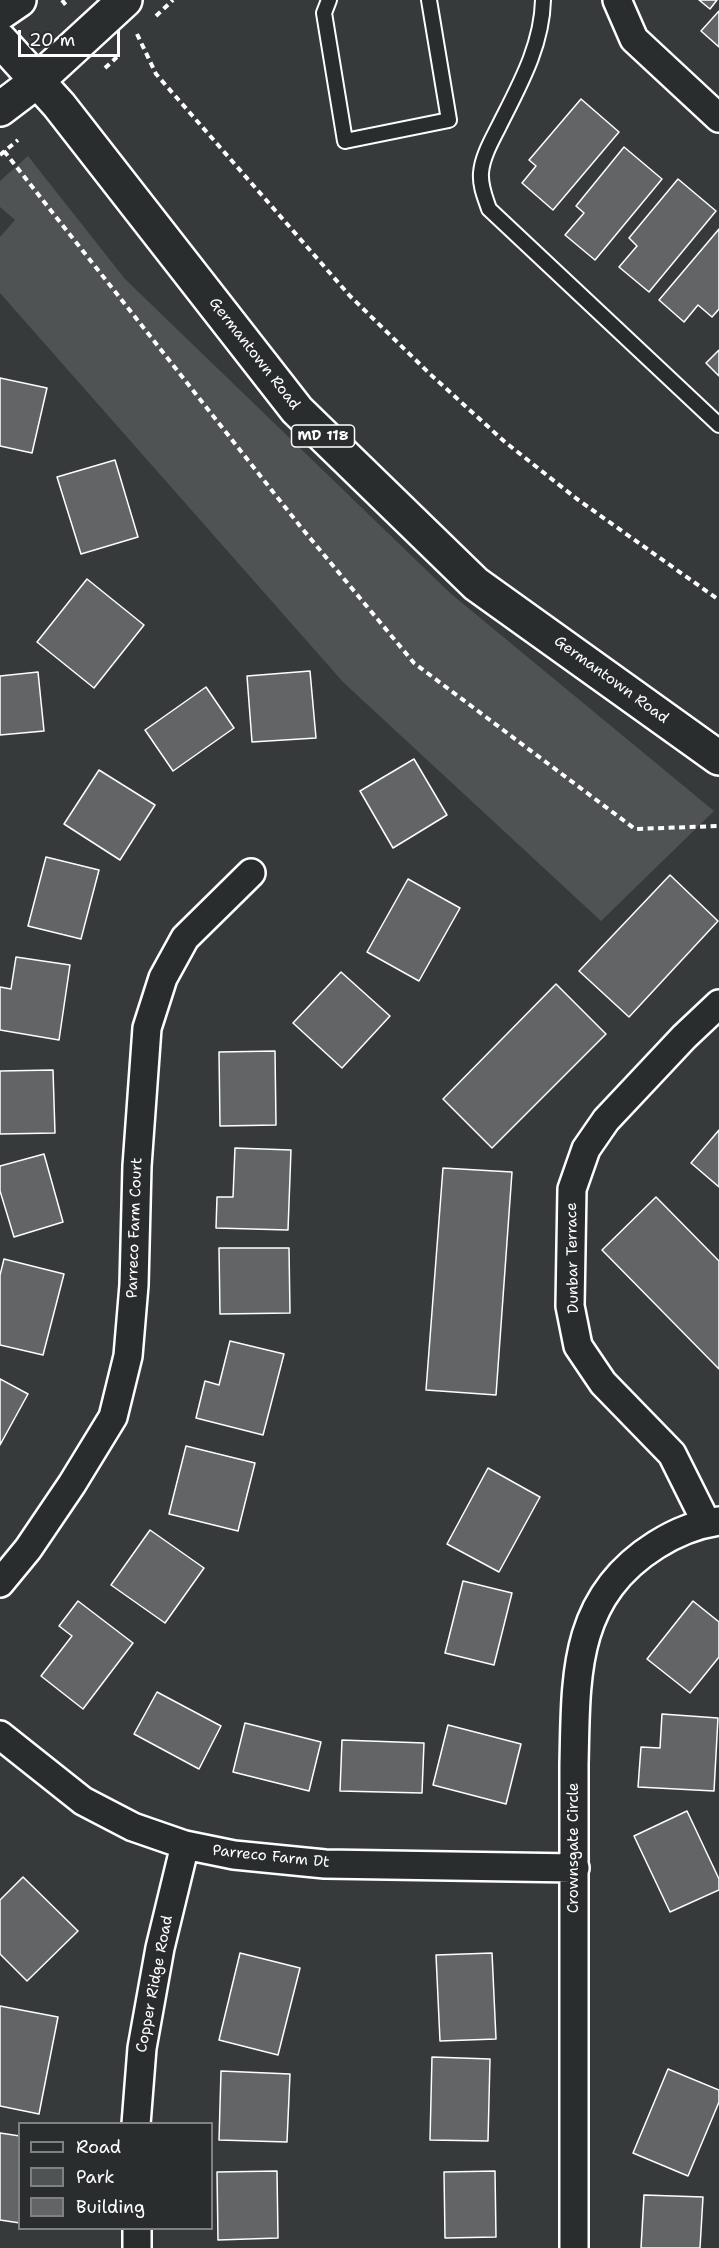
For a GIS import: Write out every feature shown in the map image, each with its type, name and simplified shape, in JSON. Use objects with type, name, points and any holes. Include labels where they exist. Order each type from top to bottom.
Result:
[{"type":"main road","points":[[0,13],[19,0]]},
{"type":"main road","points":[[0,109],[37,81],[125,0]]},
{"type":"main road","name":"Germantown Road","points":[[0,40],[59,105],[297,410],[321,434],[476,584],[719,758]]},
{"type":"street","points":[[617,0],[634,39],[719,118]]},
{"type":"street","name":"Parreco Farm Court","points":[[0,1583],[41,1531],[113,1417],[129,1344],[134,1285],[137,1166],[147,1028],[163,978],[185,938],[251,873]]},
{"type":"street","name":"Dunbar Terrace","points":[[712,1522],[672,1454],[603,1383],[579,1346],[570,1306],[572,1189],[586,1149],[606,1120],[684,1037],[719,1004]]},
{"type":"street","name":"Crownsgate Circle","points":[[574,2248],[576,1687],[584,1640],[599,1602],[621,1572],[645,1552],[674,1534],[712,1522]]},
{"type":"street","name":"Parreco Farm Dt","points":[[0,1735],[83,1801],[133,1827],[184,1845],[234,1855],[325,1864],[575,1868]]},
{"type":"street","name":"Copper Ridge Road","points":[[136,2122],[142,2048],[160,1948],[184,1845]]},
{"type":"street","points":[[137,2230],[137,2248]]},
{"type":"lane","points":[[329,0],[324,13],[345,141],[449,120],[429,0]]},
{"type":"lane","points":[[543,0],[543,15],[531,60],[486,154],[480,172],[481,188],[489,209],[719,425]]},
{"type":"path","points":[[130,41],[136,33],[156,74],[187,111],[350,296],[430,374],[504,442],[577,499],[719,600]]},
{"type":"path","points":[[112,63],[118,56]]},
{"type":"path","points":[[2,153],[293,517],[414,663],[635,829],[719,826]]},
{"type":"green space","points":[[28,156],[125,279],[450,593],[714,811],[601,921],[343,682],[0,293],[0,237],[15,220],[0,207],[0,181]]},
{"type":"building","points":[[699,0],[717,0],[710,9]]},
{"type":"building","points":[[719,11],[719,47],[701,31]]},
{"type":"building","points":[[581,99],[619,132],[553,210],[522,183],[536,166],[529,160]]},
{"type":"building","points":[[624,147],[662,179],[595,260],[565,235],[584,213],[576,206]]},
{"type":"building","points":[[678,179],[716,211],[649,292],[619,267],[637,246],[629,238]]},
{"type":"building","points":[[719,229],[719,309],[712,317],[698,305],[684,322],[659,300]]},
{"type":"building","points":[[719,350],[719,376],[706,363]]},
{"type":"building","points":[[0,378],[47,388],[32,453],[0,446]]},
{"type":"building","points":[[115,460],[138,537],[81,554],[57,477]]},
{"type":"building","points":[[87,579],[144,625],[94,688],[37,642]]},
{"type":"building","points":[[310,671],[316,738],[252,742],[247,676]]},
{"type":"building","points":[[38,672],[44,731],[0,735],[0,676]]},
{"type":"building","points":[[206,687],[234,728],[173,771],[145,730]]},
{"type":"building","points":[[414,759],[447,815],[393,848],[360,791]]},
{"type":"building","points":[[99,770],[155,805],[120,860],[64,824]]},
{"type":"building","points":[[46,857],[99,870],[81,939],[28,926]]},
{"type":"building","points":[[670,875],[718,921],[629,1017],[579,971]]},
{"type":"building","points":[[408,879],[460,908],[419,981],[367,952]]},
{"type":"building","points":[[16,957],[70,965],[59,1040],[0,1030],[0,987],[11,989]]},
{"type":"building","points":[[341,972],[390,1016],[342,1068],[293,1023]]},
{"type":"building","points":[[556,984],[606,1034],[492,1148],[443,1099]]},
{"type":"building","points":[[275,1051],[276,1125],[220,1126],[219,1052]]},
{"type":"building","points":[[53,1070],[55,1133],[0,1134],[0,1071]]},
{"type":"building","points":[[719,1130],[719,1187],[691,1163]]},
{"type":"building","points":[[235,1148],[291,1150],[288,1230],[216,1228],[217,1197],[233,1197]]},
{"type":"building","points":[[44,1154],[63,1222],[14,1237],[0,1191],[0,1166]]},
{"type":"building","points":[[443,1168],[512,1172],[496,1395],[426,1390]]},
{"type":"building","points":[[656,1197],[719,1261],[719,1369],[602,1250]]},
{"type":"building","points":[[219,1248],[289,1248],[290,1313],[220,1314]]},
{"type":"building","points":[[4,1259],[64,1274],[43,1355],[0,1345],[0,1275]]},
{"type":"building","points":[[230,1341],[284,1354],[263,1435],[196,1418],[205,1381],[219,1385]]},
{"type":"building","points":[[0,1379],[28,1394],[0,1445]]},
{"type":"building","points":[[186,1446],[255,1463],[238,1531],[169,1514]]},
{"type":"building","points":[[488,1468],[540,1497],[499,1572],[447,1544]]},
{"type":"building","points":[[150,1530],[204,1568],[165,1623],[111,1585]]},
{"type":"building","points":[[463,1581],[512,1593],[494,1665],[445,1653]]},
{"type":"building","points":[[78,1601],[133,1643],[83,1709],[41,1676],[72,1636],[59,1626]]},
{"type":"building","points":[[693,1601],[719,1622],[719,1657],[690,1693],[647,1659]]},
{"type":"building","points":[[157,1692],[221,1726],[199,1769],[134,1734]]},
{"type":"building","points":[[662,1714],[718,1718],[714,1791],[638,1787],[641,1747],[660,1748]]},
{"type":"building","points":[[245,1723],[321,1742],[309,1791],[233,1772]]},
{"type":"building","points":[[448,1725],[521,1744],[506,1804],[433,1785]]},
{"type":"building","points":[[342,1740],[424,1743],[422,1793],[340,1791]]},
{"type":"building","points":[[687,1811],[719,1879],[719,1890],[670,1912],[634,1836]]},
{"type":"building","points":[[23,1877],[78,1931],[27,1981],[0,1954],[0,1900]]},
{"type":"building","points":[[240,1953],[300,1968],[278,2055],[219,2040]]},
{"type":"building","points":[[492,1953],[496,2039],[440,2041],[436,1955]]},
{"type":"building","points":[[0,2006],[58,2017],[39,2114],[0,2106]]},
{"type":"building","points":[[432,2057],[490,2059],[488,2141],[430,2140]]},
{"type":"building","points":[[668,2069],[719,2090],[719,2102],[688,2176],[633,2153]]},
{"type":"building","points":[[221,2071],[290,2074],[287,2142],[219,2140]]},
{"type":"building","points":[[0,2133],[18,2136],[18,2223],[0,2220]]},
{"type":"building","points":[[277,2171],[278,2238],[218,2240],[217,2172]]},
{"type":"building","points":[[495,2171],[496,2237],[445,2238],[444,2172]]},
{"type":"building","points":[[644,2195],[703,2197],[700,2248],[641,2248]]}]
